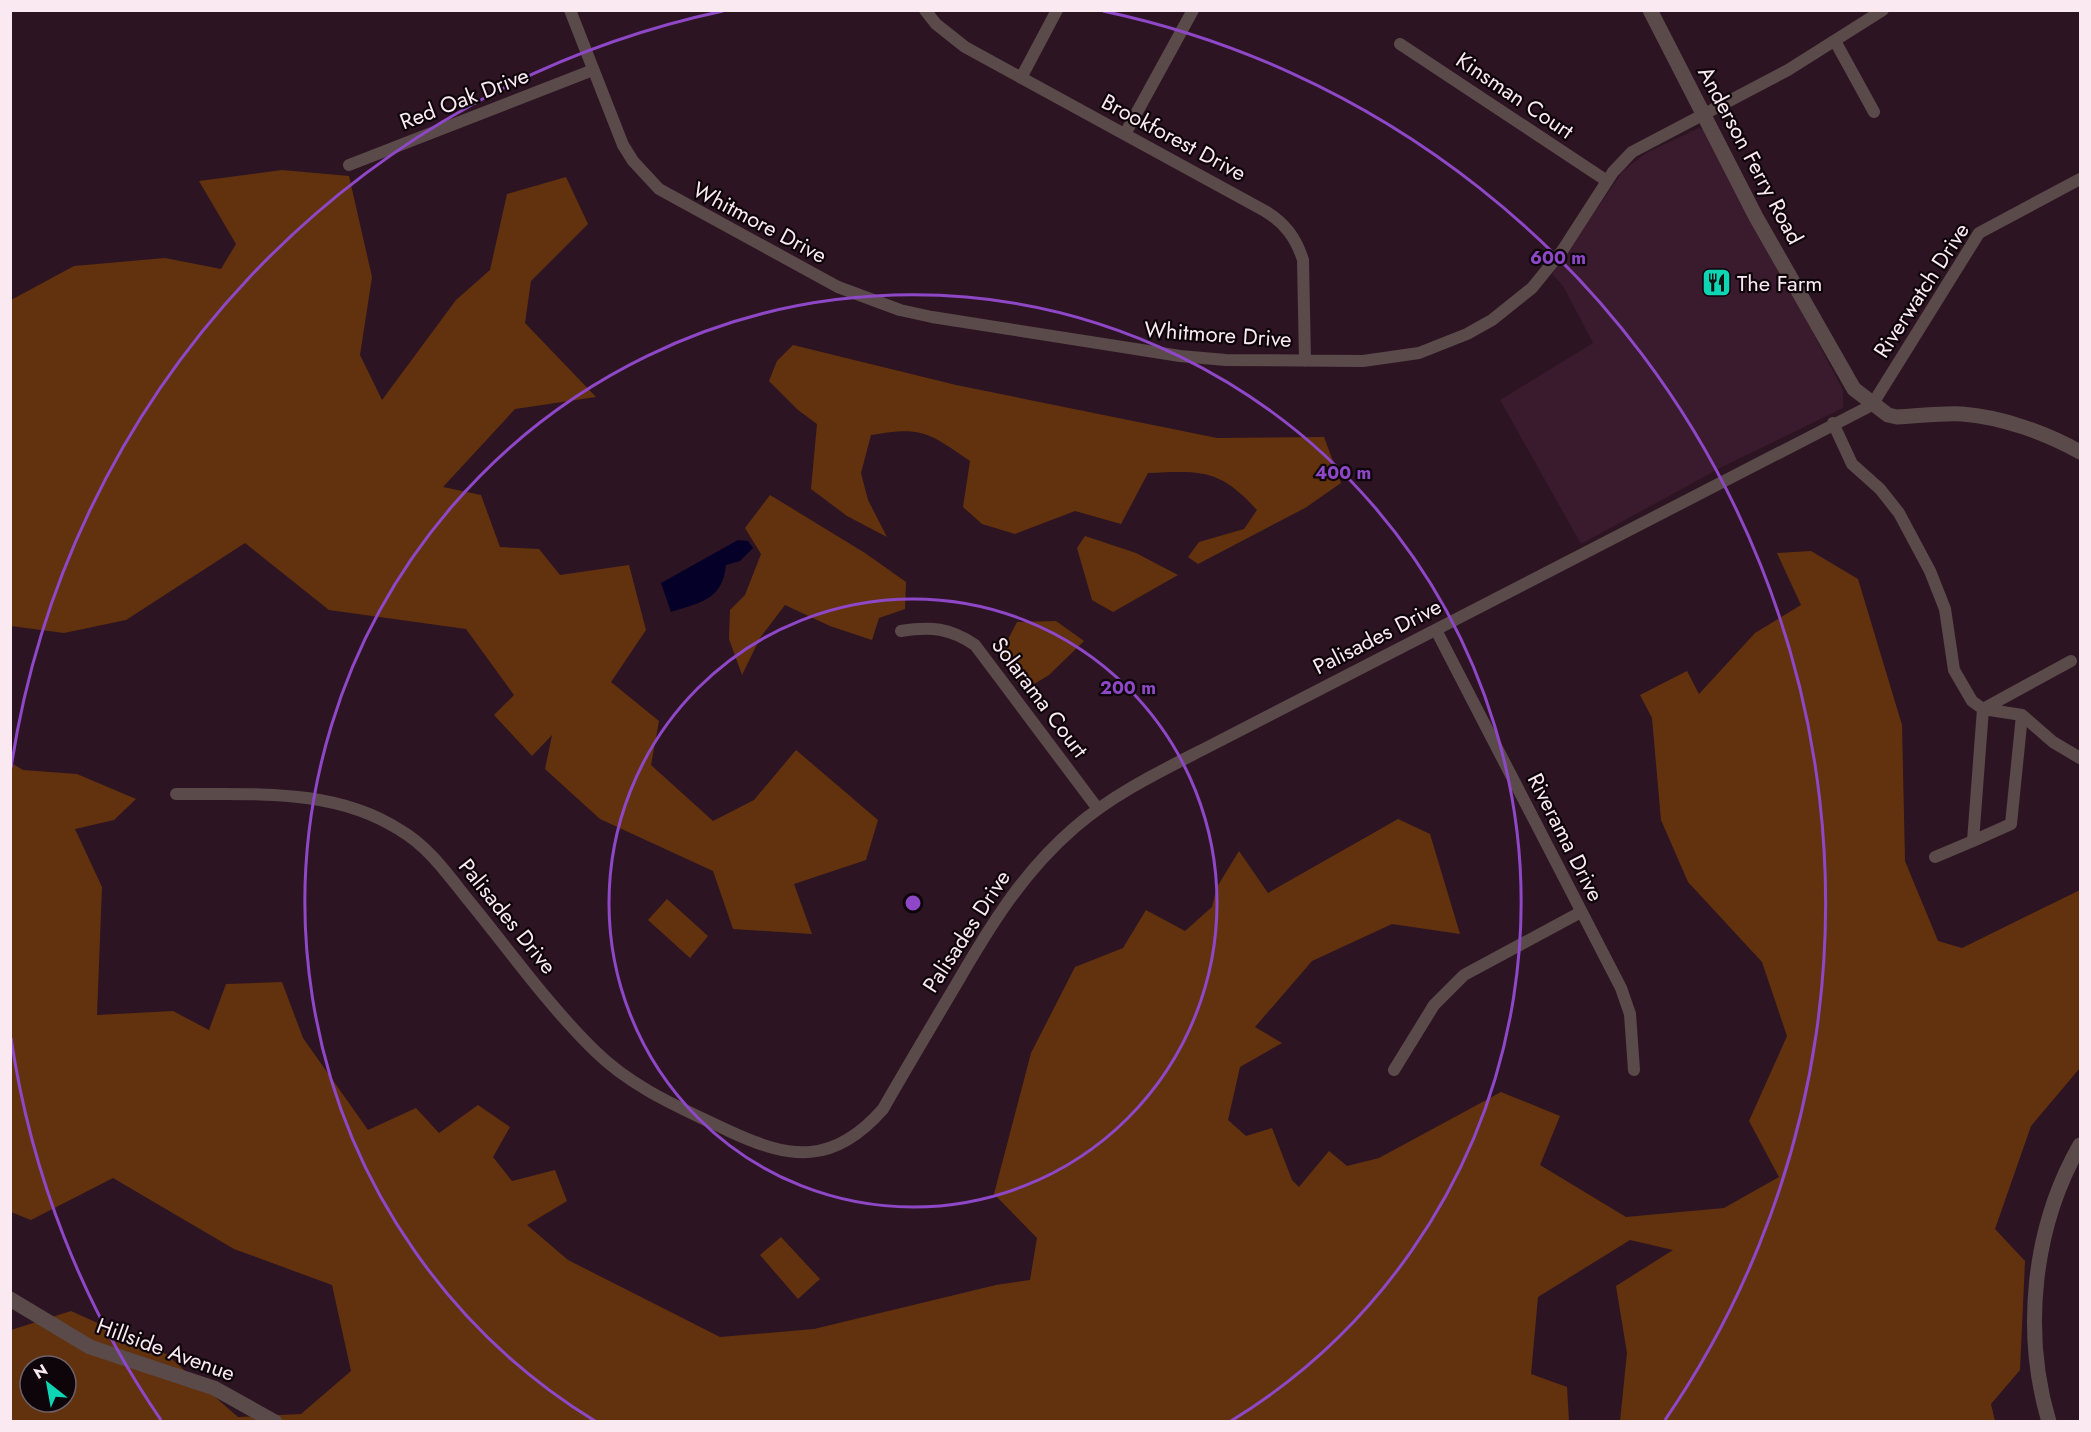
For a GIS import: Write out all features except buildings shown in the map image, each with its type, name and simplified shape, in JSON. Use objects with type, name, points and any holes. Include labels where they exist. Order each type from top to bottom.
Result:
[{"type":"street","name":"Whitmore Drive","points":[[570,10],[623,145],[639,169],[659,189],[817,276],[858,295],[932,317],[1180,356],[1226,360],[1305,361],[1363,361],[1400,357],[1441,345],[1492,320],[1532,288],[1548,270],[1607,182],[1632,152],[1788,70],[1883,10]]},
{"type":"street","name":"Brookforest Drive","points":[[925,10],[957,42],[1265,211],[1291,233],[1298,246],[1305,274],[1305,361]]},
{"type":"street","points":[[1021,78],[1057,10]]},
{"type":"street","points":[[1125,134],[1193,10]]},
{"type":"street","name":"Anderson Ferry Road","points":[[1650,10],[1756,217],[1854,389],[1888,415],[1897,417],[1961,414],[1994,420],[2049,437],[2080,452]]},
{"type":"street","points":[[1835,41],[1874,112]]},
{"type":"street","name":"Kinsman Court","points":[[1400,44],[1607,182]]},
{"type":"street","name":"Red Oak Drive","points":[[349,165],[593,70]]},
{"type":"street","name":"Riverwatch Drive","points":[[1872,405],[1979,233],[2080,179]]},
{"type":"street","name":"Palisades Drive","points":[[176,794],[316,797],[339,802],[383,819],[403,831],[435,859],[575,1030],[616,1069],[664,1100],[774,1150],[802,1153],[830,1148],[850,1139],[883,1109],[988,930],[1014,891],[1051,849],[1098,809],[1153,776],[1833,423],[1872,405]]},
{"type":"street","points":[[1833,423],[1852,464],[1880,489],[1899,513],[1926,561],[1945,609],[1954,670],[1972,700],[1983,709],[2022,716],[2053,742],[2080,758]]},
{"type":"street","name":"Solarama Court","points":[[901,631],[938,627],[957,634],[975,645],[1098,809]]},
{"type":"street","name":"Riverama Drive","points":[[1436,630],[1626,1000],[1632,1028],[1634,1070]]},
{"type":"street","points":[[1983,709],[2071,661]]},
{"type":"street","points":[[1973,841],[1983,709]]},
{"type":"street","points":[[1935,857],[2011,824],[2022,716]]},
{"type":"street","points":[[1394,1070],[1434,1005],[1464,975],[1581,912]]},
{"type":"street","points":[[2049,1422],[2037,1371],[2036,1286],[2046,1230],[2080,1145]]},
{"type":"street","name":"Hillside Avenue","points":[[10,1299],[90,1347],[214,1388],[276,1422]]},
{"type":"shaded area","points":[[1699,128],[1708,133],[1843,390],[1843,408],[1722,467],[1581,544],[1500,400],[1593,343],[1563,286],[1552,274],[1623,171],[1646,153]]},
{"type":"shaded area","points":[[282,170],[349,176],[372,277],[360,355],[382,400],[456,300],[490,270],[507,194],[566,177],[588,224],[531,281],[525,323],[596,397],[515,409],[443,487],[481,495],[500,547],[539,549],[560,575],[629,565],[646,630],[611,682],[659,721],[651,765],[713,821],[754,800],[796,750],[878,820],[866,860],[794,884],[812,934],[733,929],[713,871],[600,819],[545,769],[552,735],[532,756],[494,715],[514,695],[466,629],[329,610],[245,543],[126,620],[64,633],[11,626],[11,300],[74,266],[165,258],[221,269],[236,244],[199,181]]},
{"type":"shaded area","points":[[793,345],[956,385],[1217,438],[1324,437],[1341,483],[1305,508],[1198,564],[1188,557],[1199,542],[1244,529],[1257,510],[1244,496],[1220,479],[1196,473],[1148,473],[1121,524],[1075,511],[1015,534],[982,524],[963,507],[970,461],[944,443],[924,434],[888,432],[871,435],[861,473],[868,500],[887,537],[847,516],[811,489],[817,424],[798,410],[769,381],[777,361]]},
{"type":"shaded area","points":[[770,495],[865,553],[906,582],[905,609],[879,618],[872,640],[830,626],[785,605],[760,638],[742,675],[729,639],[730,610],[745,595],[761,554],[745,528]]},
{"type":"shaded area","points":[[1085,536],[1136,553],[1178,575],[1113,612],[1092,600],[1077,548]]},
{"type":"shaded area","points":[[738,540],[748,541],[753,548],[740,561],[726,565],[724,577],[715,593],[700,602],[671,612],[661,583]]},
{"type":"shaded area","points":[[1811,551],[1858,579],[1902,725],[1905,861],[1938,941],[1962,948],[2080,890],[2080,1068],[2031,1126],[1995,1229],[2025,1261],[2020,1370],[1991,1404],[1995,1421],[1620,1421],[1627,1353],[1616,1286],[1673,1250],[1630,1240],[1538,1297],[1531,1374],[1567,1387],[1569,1421],[11,1421],[11,1330],[71,1311],[166,1354],[238,1417],[301,1414],[351,1371],[332,1285],[234,1249],[113,1178],[31,1220],[11,1212],[10,762],[23,770],[77,774],[136,799],[114,820],[75,829],[102,887],[97,1015],[173,1011],[209,1030],[226,984],[282,982],[303,1038],[368,1130],[416,1108],[439,1133],[478,1105],[510,1127],[493,1157],[512,1181],[555,1170],[567,1201],[527,1225],[568,1260],[720,1337],[814,1329],[996,1285],[1030,1280],[1037,1238],[994,1194],[1031,1053],[1075,967],[1123,948],[1146,910],[1185,931],[1212,907],[1217,887],[1239,851],[1268,893],[1398,819],[1430,834],[1460,934],[1392,924],[1312,961],[1255,1027],[1282,1043],[1240,1067],[1228,1120],[1246,1136],[1272,1128],[1292,1180],[1299,1187],[1329,1151],[1347,1166],[1379,1158],[1501,1092],[1560,1116],[1540,1165],[1626,1217],[1724,1208],[1779,1177],[1749,1121],[1787,1036],[1762,962],[1688,882],[1661,820],[1652,718],[1640,695],[1687,671],[1699,694],[1755,633],[1801,605],[1777,553]]},
{"type":"shaded area","points":[[1056,621],[1084,641],[1049,675],[1023,691],[1002,651],[1017,622]]},
{"type":"shaded area","points":[[667,899],[708,936],[690,958],[648,920]]},
{"type":"shaded area","points":[[781,1237],[820,1279],[798,1299],[760,1255]]},
{"type":"place","name":"The Farm","points":[[1716,283]]}]
